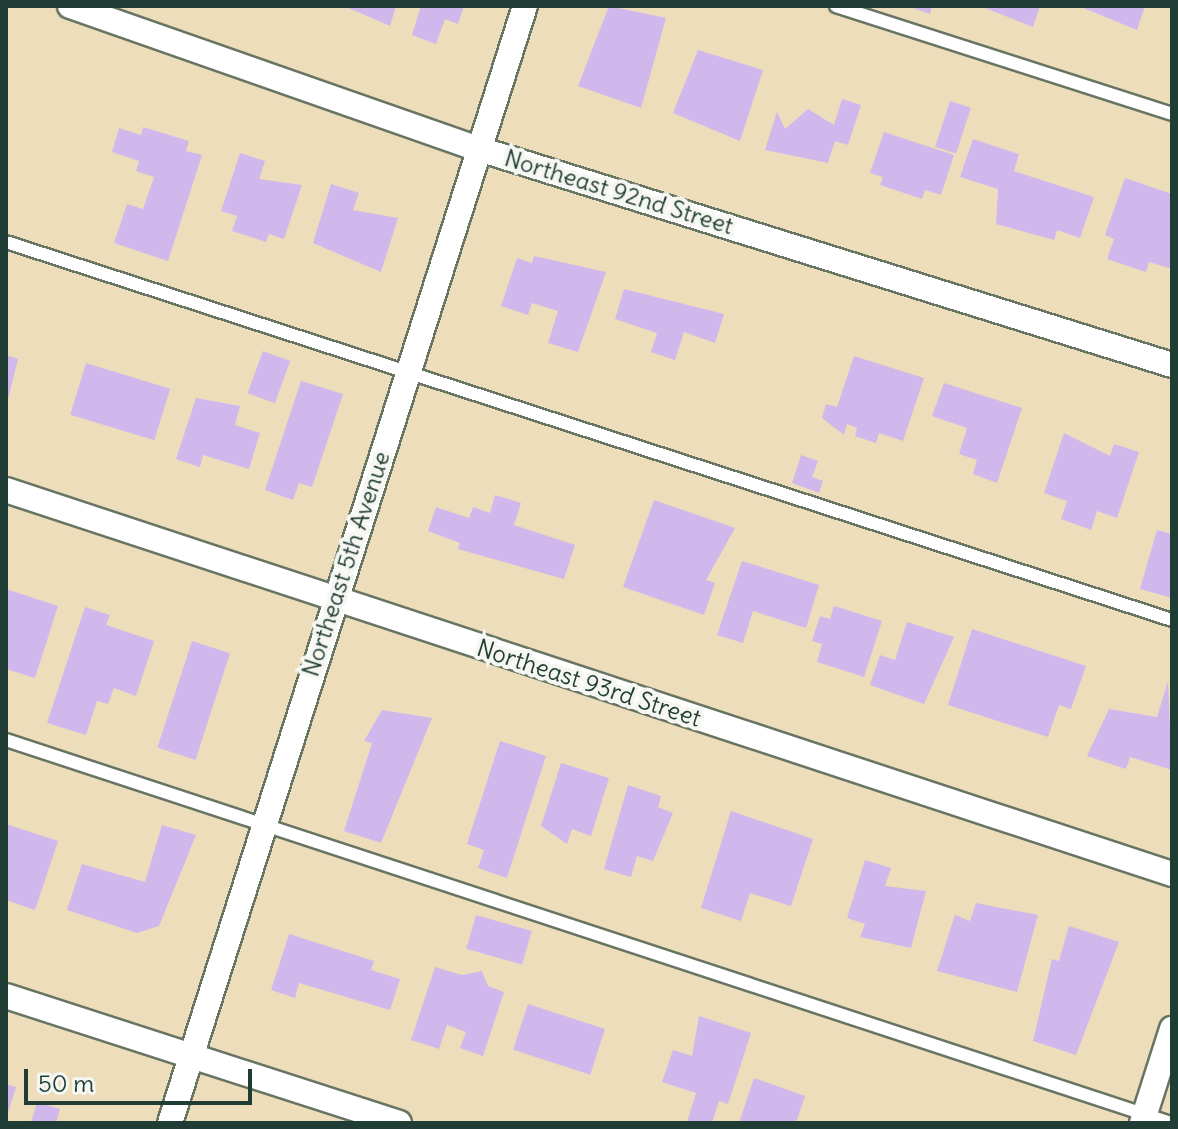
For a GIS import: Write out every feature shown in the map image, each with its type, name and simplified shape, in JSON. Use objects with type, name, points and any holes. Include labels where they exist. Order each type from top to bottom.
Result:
[{"type":"street","name":"Northeast 92nd Street","points":[[70,6],[479,149],[1172,365]]},
{"type":"street","name":"Northeast 5th Avenue","points":[[170,1123],[525,6]]},
{"type":"street","name":"Northeast 93rd Street","points":[[6,490],[1172,874]]},
{"type":"street","points":[[6,996],[399,1123]]},
{"type":"street","points":[[1144,1119],[1172,1029]]},
{"type":"lane","points":[[836,6],[1172,114]]},
{"type":"lane","points":[[6,242],[1172,620]]},
{"type":"lane","points":[[6,740],[264,823],[1144,1119],[1171,1123]]},
{"type":"building","points":[[344,6],[396,6],[390,26]]},
{"type":"building","points":[[421,6],[464,6],[458,24],[445,19],[436,44],[412,35]]},
{"type":"building","points":[[609,6],[666,18],[641,108],[578,86]]},
{"type":"building","points":[[907,6],[932,6],[930,14]]},
{"type":"building","points":[[980,6],[1040,6],[1033,27]]},
{"type":"building","points":[[1081,6],[1145,6],[1137,30],[1081,7]]},
{"type":"building","points":[[698,50],[763,70],[740,141],[673,113]]},
{"type":"building","points":[[842,99],[861,105],[848,145],[835,141],[828,163],[765,150],[777,112],[785,129],[808,109],[834,125]]},
{"type":"building","points":[[950,101],[971,108],[956,153],[935,147]]},
{"type":"building","points":[[143,127],[189,141],[186,151],[202,155],[168,261],[114,243],[127,204],[143,209],[154,177],[136,171],[139,161],[112,152],[119,128],[141,135]]},
{"type":"building","points":[[884,132],[954,155],[941,195],[925,190],[922,199],[880,185],[883,177],[870,173]]},
{"type":"building","points":[[973,139],[1019,154],[1014,171],[1094,197],[1080,238],[1057,230],[1054,240],[996,224],[998,189],[960,177]]},
{"type":"building","points":[[240,153],[265,161],[259,179],[302,185],[284,239],[269,234],[266,242],[232,231],[237,216],[221,211]]},
{"type":"building","points":[[1125,178],[1172,194],[1172,269],[1149,262],[1146,272],[1107,259],[1114,239],[1105,235]]},
{"type":"building","points":[[331,184],[359,193],[353,210],[398,218],[381,272],[313,243]]},
{"type":"building","points":[[534,256],[606,272],[578,352],[548,343],[558,311],[532,303],[528,315],[501,306],[517,258],[532,263]]},
{"type":"building","points":[[624,289],[724,314],[715,343],[684,332],[675,360],[651,352],[657,333],[615,319]]},
{"type":"building","points":[[263,351],[290,361],[275,403],[248,393]]},
{"type":"building","points":[[6,355],[18,359],[6,407]]},
{"type":"building","points":[[854,356],[924,378],[903,441],[879,433],[876,443],[855,436],[857,428],[847,424],[844,435],[822,418],[826,404],[837,407]]},
{"type":"building","points":[[86,363],[170,389],[154,440],[70,415]]},
{"type":"building","points":[[301,381],[343,394],[312,487],[299,483],[293,500],[265,490]]},
{"type":"building","points":[[944,383],[1022,408],[997,483],[973,474],[977,460],[959,454],[967,428],[932,416]]},
{"type":"building","points":[[196,398],[240,406],[235,425],[260,433],[249,469],[203,455],[200,467],[176,459]]},
{"type":"building","points":[[1064,433],[1110,456],[1114,444],[1139,452],[1117,518],[1097,511],[1091,530],[1061,519],[1067,501],[1044,493]]},
{"type":"building","points":[[801,455],[818,461],[812,477],[823,481],[819,493],[792,483]]},
{"type":"building","points":[[495,495],[521,503],[514,525],[575,545],[564,579],[458,549],[460,543],[428,531],[436,507],[469,518],[473,507],[490,513]]},
{"type":"building","points":[[654,500],[735,528],[706,580],[715,583],[704,615],[623,587]]},
{"type":"building","points":[[1157,530],[1172,534],[1172,598],[1140,589]]},
{"type":"building","points":[[742,561],[819,585],[806,628],[753,611],[743,643],[717,635]]},
{"type":"building","points":[[6,589],[58,606],[35,678],[6,669]]},
{"type":"building","points":[[834,606],[882,621],[864,677],[817,662],[822,644],[812,641],[820,616],[830,619]]},
{"type":"building","points":[[85,607],[110,615],[106,625],[154,641],[136,696],[114,688],[108,704],[97,701],[86,735],[47,723]]},
{"type":"building","points":[[907,622],[954,637],[924,704],[870,685],[880,655],[895,660]]},
{"type":"building","points":[[972,629],[1086,666],[1071,709],[1059,705],[1048,737],[948,705]]},
{"type":"building","points":[[192,641],[230,653],[195,760],[157,748]]},
{"type":"building","points":[[1168,681],[1172,770],[1130,757],[1126,769],[1087,756],[1109,709],[1157,717]]},
{"type":"building","points":[[382,710],[432,718],[381,843],[344,831],[372,743],[364,741]]},
{"type":"building","points":[[500,741],[546,756],[507,878],[478,868],[484,850],[467,844]]},
{"type":"building","points":[[561,763],[609,778],[591,836],[572,829],[567,844],[541,826]]},
{"type":"building","points":[[628,785],[661,796],[658,807],[673,813],[653,861],[637,856],[631,877],[604,869]]},
{"type":"building","points":[[731,811],[813,839],[791,906],[750,893],[741,921],[701,908]]},
{"type":"building","points":[[6,824],[58,841],[35,910],[6,900]]},
{"type":"building","points":[[162,825],[196,835],[159,926],[137,933],[67,910],[82,864],[145,882]]},
{"type":"building","points":[[865,860],[891,868],[885,886],[926,891],[911,948],[860,937],[865,924],[847,918]]},
{"type":"building","points":[[976,903],[1038,915],[1017,992],[937,971],[955,915],[970,921]]},
{"type":"building","points":[[476,915],[532,931],[522,965],[466,949]]},
{"type":"building","points":[[1069,926],[1119,942],[1076,1055],[1033,1041],[1052,959],[1059,961]]},
{"type":"building","points":[[289,934],[374,961],[371,970],[400,979],[390,1010],[299,983],[295,998],[271,990]]},
{"type":"building","points":[[435,967],[462,975],[482,971],[488,986],[504,992],[483,1056],[460,1048],[466,1032],[447,1025],[439,1049],[411,1040]]},
{"type":"building","points":[[528,1004],[605,1029],[590,1075],[513,1050]]},
{"type":"building","points":[[699,1016],[751,1033],[728,1104],[719,1101],[712,1123],[687,1122],[696,1093],[662,1082],[673,1050],[692,1056]]},
{"type":"building","points":[[754,1078],[805,1096],[796,1123],[739,1123]]},
{"type":"building","points":[[6,1084],[16,1087],[7,1116],[6,1115]]},
{"type":"building","points":[[37,1102],[60,1109],[56,1123],[31,1123]]}]
